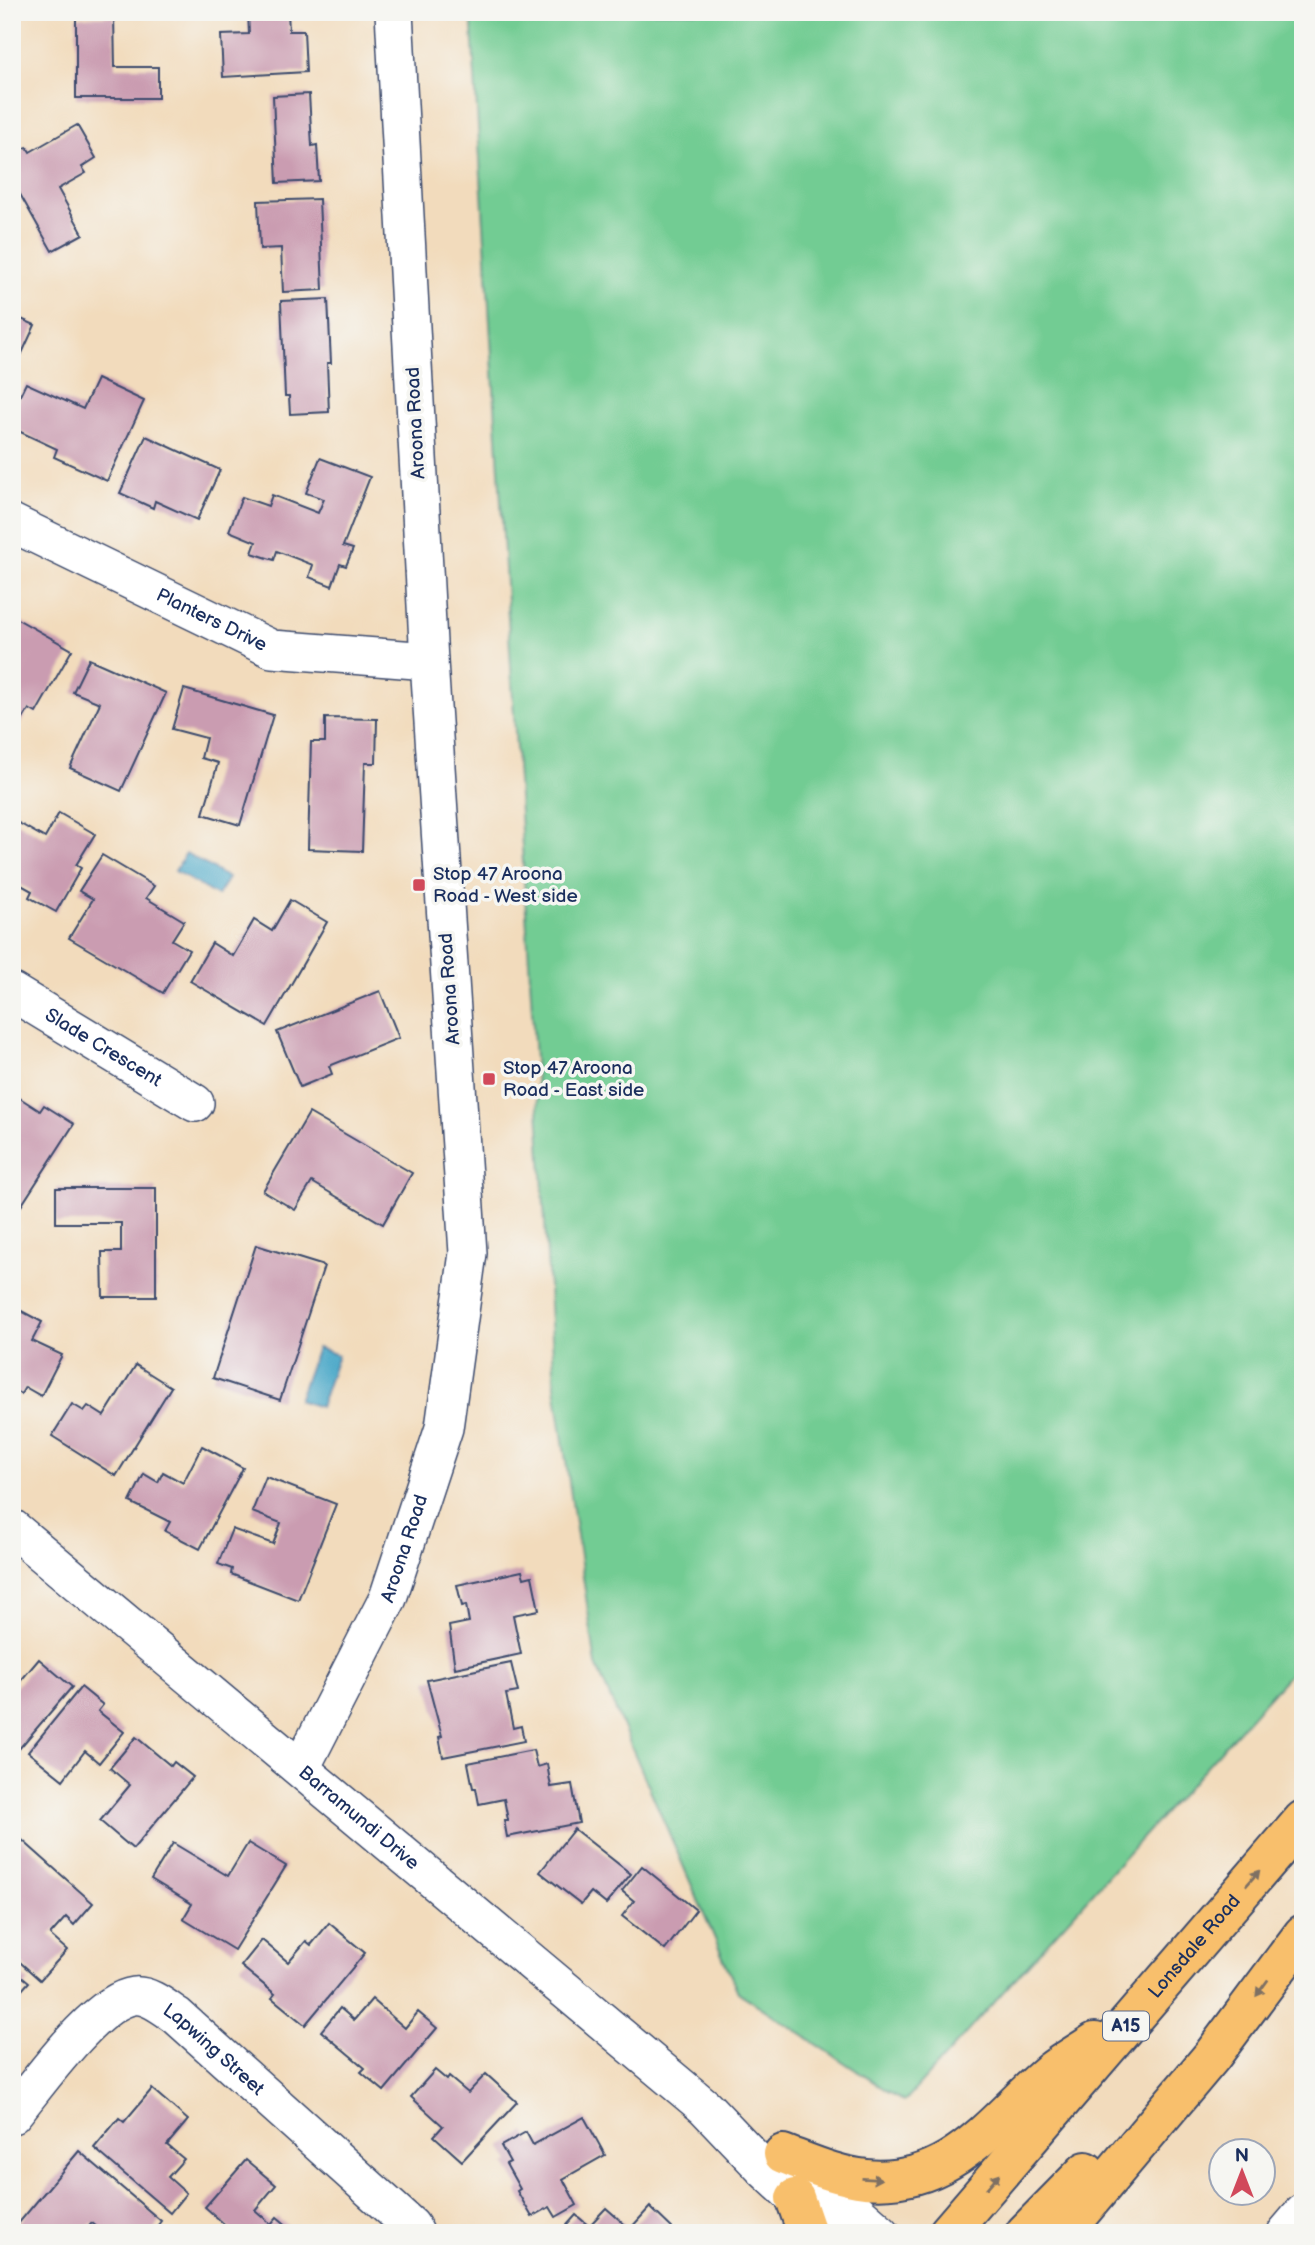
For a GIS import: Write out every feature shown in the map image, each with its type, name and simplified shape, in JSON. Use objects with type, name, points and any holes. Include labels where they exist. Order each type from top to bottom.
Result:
[{"type":"main road","name":"Lonsdale Road","points":[[948,2233],[1303,1820]]},
{"type":"main road","points":[[1063,2233],[1212,2056],[1303,1934]]},
{"type":"main road","points":[[783,2154],[832,2172],[863,2178],[896,2178],[930,2170],[972,2147],[1051,2071],[1138,2012]]},
{"type":"main road","points":[[1025,2233],[1080,2177],[1212,2056]]},
{"type":"street","name":"Aroona Road","points":[[301,1768],[388,1598],[444,1428],[468,1253],[429,661],[394,12]]},
{"type":"street","name":"Planters Drive","points":[[12,523],[272,649],[429,661]]},
{"type":"street","name":"Slade Crescent","points":[[12,992],[195,1103]]},
{"type":"street","name":"Barramundi Drive","points":[[12,1528],[705,2106],[783,2154],[881,2233]]},
{"type":"street","name":"Lapwing Street","points":[[12,2115],[93,2018],[115,2002],[136,1995],[158,2002],[177,2016],[411,2225],[415,2233]]},
{"type":"street","name":"Barramundi Drive","points":[[705,2106],[801,2215],[833,2233]]},
{"type":"street","points":[[1286,2233],[1303,2213]]},
{"type":"green space","points":[[471,12],[1303,12],[1303,1659],[904,2102],[738,1992],[596,1665],[555,1387]]},
{"type":"water","points":[[186,853],[228,878],[217,896],[175,871]]},
{"type":"water","points":[[317,1348],[338,1355],[320,1407],[298,1400]]},
{"type":"building","points":[[248,12],[288,12],[289,31],[304,31],[306,72],[223,77],[221,35],[249,34]]},
{"type":"building","points":[[114,16],[115,67],[158,67],[158,98],[76,98],[76,17]]},
{"type":"building","points":[[309,94],[312,146],[317,145],[319,181],[277,183],[273,96]]},
{"type":"building","points":[[77,125],[96,158],[82,167],[86,173],[58,189],[83,234],[52,251],[12,180],[12,156],[27,147],[30,152]]},
{"type":"building","points":[[319,199],[323,290],[283,292],[281,248],[260,249],[258,201]]},
{"type":"building","points":[[328,299],[331,363],[327,363],[329,412],[290,414],[289,396],[285,396],[281,301]]},
{"type":"building","points":[[12,315],[35,325],[12,375]]},
{"type":"building","points":[[97,379],[144,401],[107,481],[54,457],[57,449],[12,428],[12,412],[26,383],[83,409]]},
{"type":"building","points":[[146,436],[220,470],[197,520],[155,501],[153,508],[120,493]]},
{"type":"building","points":[[320,458],[370,477],[343,546],[353,549],[346,566],[340,564],[332,586],[309,577],[313,565],[277,551],[274,560],[252,553],[256,542],[229,531],[242,497],[268,506],[272,495],[318,513],[324,499],[306,493]]},
{"type":"building","points":[[12,616],[72,650],[36,713],[29,709],[19,726],[12,722]]},
{"type":"building","points":[[89,659],[166,693],[121,791],[70,768],[100,703],[73,692]]},
{"type":"building","points":[[184,689],[273,715],[240,825],[203,814],[218,763],[201,758],[206,738],[172,729]]},
{"type":"building","points":[[325,718],[377,719],[376,763],[365,763],[362,851],[308,849],[311,742],[325,742]]},
{"type":"building","points":[[59,813],[95,834],[76,865],[81,868],[56,912],[29,897],[32,891],[12,880],[12,831],[17,822],[45,838]]},
{"type":"building","points":[[102,855],[154,886],[146,898],[184,921],[172,940],[189,950],[163,993],[69,938],[93,899],[79,891]]},
{"type":"building","points":[[290,900],[327,922],[267,1026],[190,981],[212,943],[233,956],[254,920],[272,931]]},
{"type":"building","points":[[380,991],[399,1038],[329,1066],[332,1074],[300,1087],[277,1032]]},
{"type":"building","points":[[12,1093],[40,1111],[44,1105],[74,1124],[21,1206],[12,1200],[12,1150],[17,1142],[12,1139]]},
{"type":"building","points":[[309,1113],[412,1173],[383,1224],[312,1182],[295,1210],[263,1191]]},
{"type":"building","points":[[56,1188],[156,1188],[156,1297],[103,1297],[102,1252],[121,1252],[121,1223],[56,1223]]},
{"type":"building","points":[[256,1245],[324,1266],[280,1400],[213,1378]]},
{"type":"building","points":[[12,1306],[42,1322],[32,1341],[62,1355],[41,1396],[25,1387],[21,1394],[12,1390]]},
{"type":"building","points":[[136,1365],[171,1387],[116,1476],[52,1436],[72,1404],[84,1411],[88,1406],[104,1416]]},
{"type":"building","points":[[202,1446],[243,1468],[200,1549],[165,1531],[170,1522],[130,1502],[144,1474],[158,1482],[163,1472],[183,1483]]},
{"type":"building","points":[[266,1477],[336,1504],[298,1600],[231,1574],[232,1569],[218,1564],[232,1529],[273,1544],[281,1523],[252,1512]]},
{"type":"building","points":[[522,1571],[524,1578],[532,1576],[539,1610],[513,1615],[521,1654],[455,1668],[449,1626],[469,1622],[466,1605],[462,1606],[457,1585]]},
{"type":"building","points":[[39,1659],[72,1687],[12,1757],[12,1691]]},
{"type":"building","points":[[511,1663],[518,1692],[506,1694],[513,1728],[521,1726],[524,1741],[443,1757],[439,1737],[442,1736],[427,1680]]},
{"type":"building","points":[[81,1687],[103,1705],[98,1711],[124,1732],[99,1763],[85,1751],[63,1780],[28,1752]]},
{"type":"building","points":[[136,1737],[171,1766],[174,1762],[193,1777],[133,1849],[100,1821],[130,1785],[110,1768]]},
{"type":"building","points":[[533,1750],[537,1767],[547,1764],[551,1787],[572,1784],[579,1823],[507,1837],[504,1820],[508,1820],[504,1799],[479,1804],[468,1763]]},
{"type":"building","points":[[574,1829],[631,1874],[606,1904],[591,1892],[581,1904],[540,1872]]},
{"type":"building","points":[[12,1831],[93,1903],[74,1925],[66,1917],[50,1935],[67,1950],[40,1980],[12,1955],[12,1912],[16,1907],[12,1903]]},
{"type":"building","points":[[173,1843],[228,1876],[248,1843],[286,1866],[234,1950],[183,1919],[192,1904],[151,1879]]},
{"type":"building","points":[[642,1866],[696,1910],[665,1950],[622,1916],[634,1901],[622,1891]]},
{"type":"building","points":[[329,1923],[365,1953],[305,2025],[272,1998],[275,1994],[241,1966],[262,1940],[288,1962],[306,1941],[311,1945]]},
{"type":"building","points":[[12,1968],[29,1982],[12,2001]]},
{"type":"building","points":[[372,1999],[405,2028],[418,2012],[437,2028],[384,2091],[361,2072],[365,2068],[321,2031],[340,2008],[354,2020]]},
{"type":"building","points":[[435,2070],[447,2080],[449,2077],[468,2093],[486,2074],[517,2102],[462,2161],[434,2136],[443,2126],[411,2097]]},
{"type":"building","points":[[152,2089],[188,2120],[167,2145],[184,2159],[168,2177],[186,2193],[170,2213],[94,2148],[119,2118],[124,2122]]},
{"type":"building","points":[[584,2117],[605,2155],[563,2179],[577,2205],[556,2217],[550,2207],[532,2217],[517,2191],[520,2189],[506,2164],[510,2162],[501,2146],[526,2132],[533,2145]]},
{"type":"building","points":[[79,2151],[161,2221],[152,2233],[104,2233],[92,2223],[83,2233],[12,2231]]},
{"type":"building","points":[[246,2160],[276,2185],[255,2210],[271,2224],[277,2217],[296,2233],[231,2233],[232,2231],[205,2207]]},
{"type":"building","points":[[650,2207],[677,2233],[560,2233],[576,2215],[589,2226],[606,2208],[630,2229]]},
{"type":"place","name":"Stop 47 Aroona Road - West side","points":[[419,885]]},
{"type":"place","name":"Stop 47 Aroona Road - East side","points":[[489,1079]]}]
